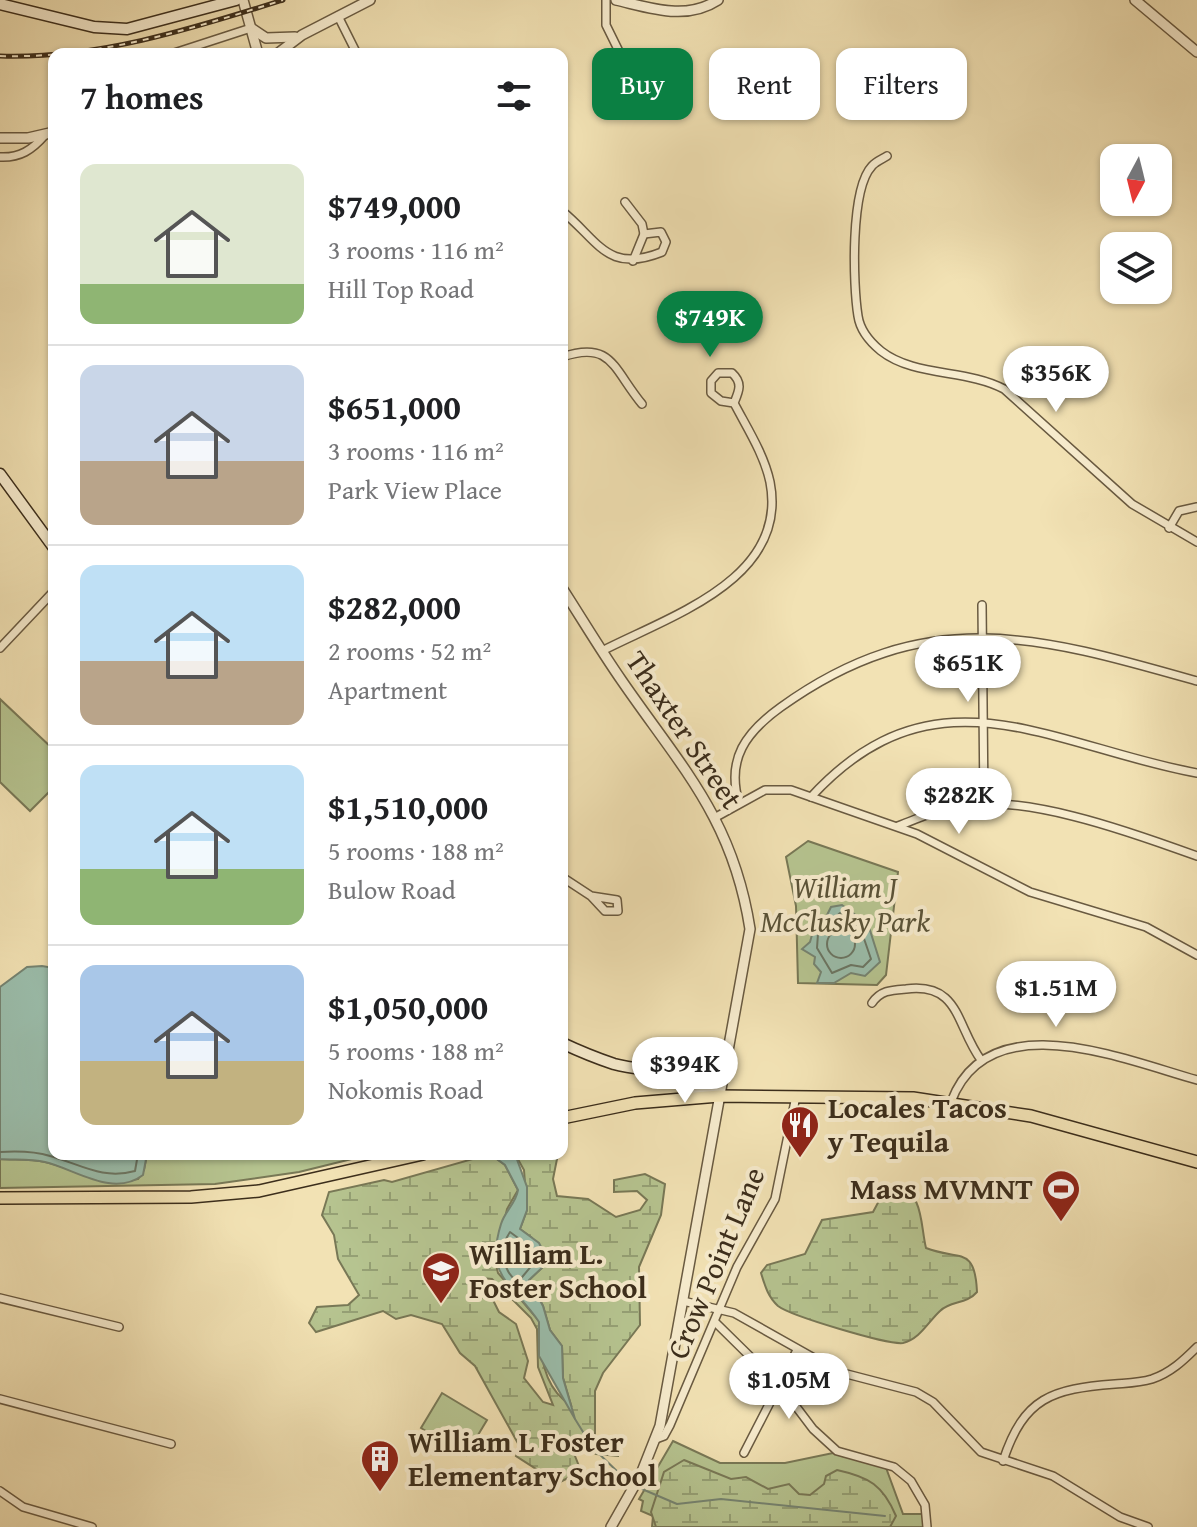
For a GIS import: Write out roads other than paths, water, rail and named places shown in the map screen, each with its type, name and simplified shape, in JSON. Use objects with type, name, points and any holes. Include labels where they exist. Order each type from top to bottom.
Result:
[{"type":"main road","points":[[0,4],[94,27],[127,29],[236,0]]},
{"type":"main road","points":[[0,474],[48,540]]},
{"type":"main road","points":[[568,1045],[615,1064],[697,1080],[711,1086],[719,1096]]},
{"type":"main road","points":[[568,1117],[635,1103],[719,1096],[951,1102],[1031,1116],[1197,1162]]},
{"type":"main road","points":[[0,1198],[191,1197],[259,1191],[396,1160]]},
{"type":"street","points":[[243,0],[256,48]]},
{"type":"street","points":[[285,48],[302,35],[370,0]]},
{"type":"street","points":[[606,0],[606,25],[617,48]]},
{"type":"street","points":[[616,0],[672,12],[703,8],[718,0]]},
{"type":"street","points":[[1135,0],[1197,52]]},
{"type":"street","points":[[338,16],[354,48]]},
{"type":"street","points":[[189,48],[251,28],[270,39],[302,35]]},
{"type":"street","points":[[0,138],[48,134]]},
{"type":"street","points":[[0,157],[12,158],[34,149],[48,135]]},
{"type":"street","points":[[887,156],[871,166],[866,177],[854,233],[858,317],[864,334],[882,351],[913,364],[983,379],[1004,389],[1104,482],[1169,528],[1197,542]]},
{"type":"street","points":[[625,202],[642,224],[644,234],[633,261]]},
{"type":"street","points":[[568,217],[602,251],[614,258],[633,261],[662,252],[666,242],[661,232],[644,234]]},
{"type":"street","points":[[568,355],[585,349],[608,356],[642,404]]},
{"type":"street","points":[[718,373],[732,373],[737,377],[740,391],[734,403],[721,401],[711,393],[711,381],[718,373]]},
{"type":"street","points":[[602,651],[714,593],[734,579],[757,554],[769,525],[771,493],[765,465],[734,403]]},
{"type":"street","points":[[1169,528],[1179,511],[1197,507]]},
{"type":"street","points":[[0,648],[48,597]]},
{"type":"street","name":"Thaxter Street","points":[[568,597],[716,817],[740,882],[750,929],[656,1439],[611,1527]]},
{"type":"street","points":[[982,605],[984,804]]},
{"type":"street","points":[[739,803],[733,775],[737,754],[755,728],[799,693],[853,664],[892,650],[937,639],[982,637],[1062,644],[1197,681]]},
{"type":"street","points":[[811,797],[844,764],[878,745],[937,725],[984,721],[1034,729],[1197,773]]},
{"type":"street","points":[[716,817],[739,803],[776,788],[811,797],[937,842],[1030,892],[1146,927],[1197,955]]},
{"type":"street","points":[[897,827],[950,807],[1009,804],[1063,815],[1197,856]]},
{"type":"street","points":[[568,881],[591,896]]},
{"type":"street","points":[[872,1003],[884,991],[924,987],[939,991],[951,1001],[981,1060]]},
{"type":"street","points":[[951,1102],[962,1079],[981,1060],[1009,1048],[1038,1043],[1064,1045],[1197,1080]]},
{"type":"street","name":"Crow Point Lane","points":[[656,1439],[667,1431],[716,1323],[743,1254],[778,1190],[796,1096]]},
{"type":"street","points":[[0,1298],[119,1327]]},
{"type":"street","points":[[683,1301],[722,1308],[839,1372],[916,1392],[933,1402],[972,1445],[1003,1461],[1053,1476],[1120,1517],[1148,1527]]},
{"type":"street","points":[[716,1323],[777,1383],[813,1429],[837,1451],[894,1467],[911,1481],[925,1505],[927,1527]]},
{"type":"street","points":[[1003,1461],[1019,1423],[1039,1401],[1067,1388],[1151,1380],[1170,1371],[1197,1347]]},
{"type":"street","points":[[744,1453],[777,1383],[797,1350]]},
{"type":"street","points":[[0,1399],[171,1444]]},
{"type":"street","points":[[0,1491],[23,1507],[92,1527]]},
{"type":"water","points":[[842,905],[868,924],[880,962],[865,976],[851,973],[834,983],[817,983],[821,972],[814,964],[815,957],[802,949],[810,942],[815,924],[826,917],[831,907]]},
{"type":"water","points":[[27,967],[48,967],[48,1160],[146,1160],[143,1175],[119,1184],[107,1183],[45,1162],[0,1159],[0,987]]},
{"type":"water","points":[[498,1160],[517,1160],[527,1187],[527,1210],[520,1229],[539,1243],[547,1258],[545,1265],[529,1280],[543,1306],[550,1330],[562,1346],[563,1378],[575,1419],[539,1356],[539,1322],[499,1269],[496,1257],[501,1224],[518,1190],[505,1165]]},
{"type":"waterway","points":[[575,1419],[593,1448],[622,1476]]},
{"type":"waterway","points":[[642,1489],[677,1504],[721,1499],[885,1516]]},
{"type":"railway","points":[[102,48],[179,31],[283,0]]},
{"type":"railway","points":[[0,56],[48,55]]},
{"type":"place","name":"Locales Tacos y Tequila","points":[[800,1159]]},
{"type":"place","name":"Mass MVMNT","points":[[1061,1223]]},
{"type":"place","name":"William L. Foster School","points":[[441,1305]]},
{"type":"place","name":"William L Foster Elementary School","points":[[380,1493]]},
{"type":"park label","name":"William J McClusky Park","points":[[845,905]]}]
